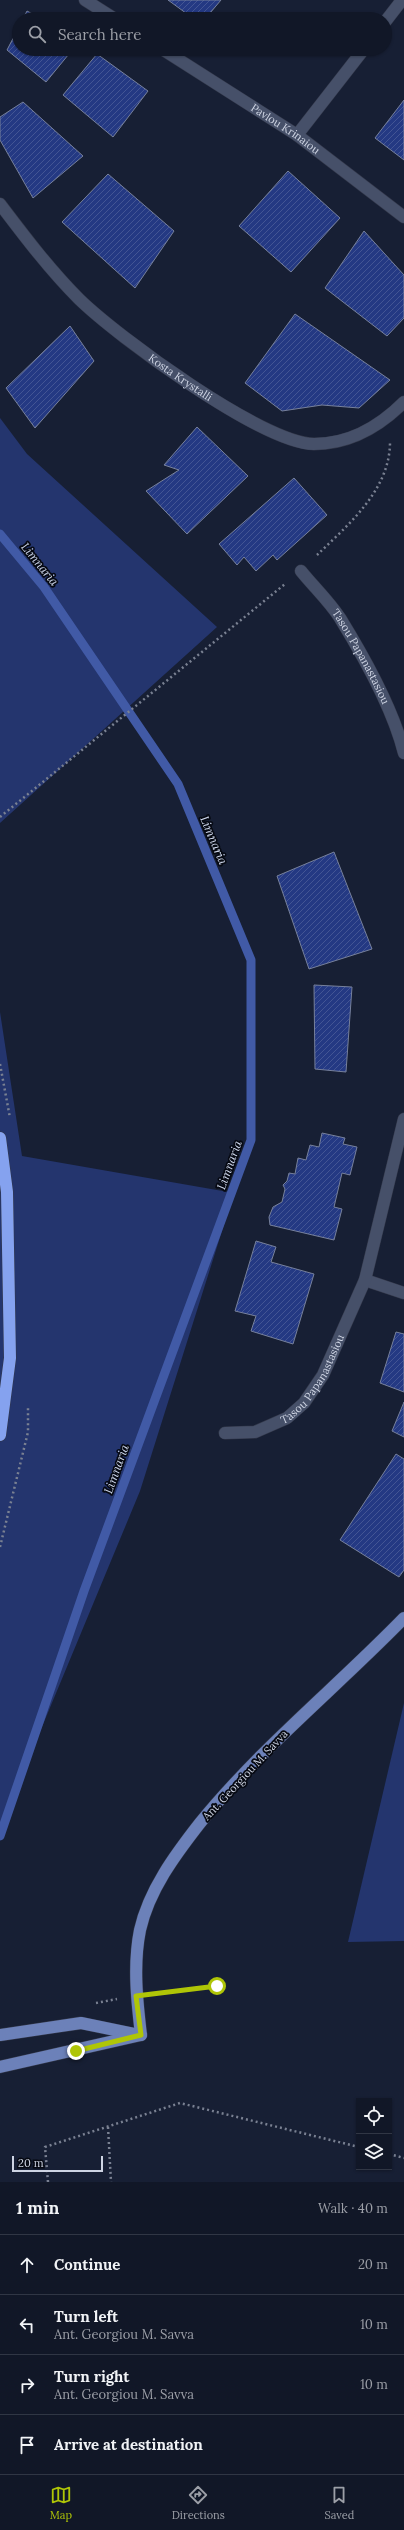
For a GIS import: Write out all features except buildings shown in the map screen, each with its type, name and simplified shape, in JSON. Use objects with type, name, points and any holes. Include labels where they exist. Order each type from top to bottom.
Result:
[{"type":"highway","points":[[0,1138],[6,1192],[10,1358],[0,1435]]},
{"type":"main road","name":"Ant. Georgiou M. Savva","points":[[141,2035],[136,1996],[136,1957],[140,1930],[148,1905],[165,1871],[223,1795],[277,1738],[404,1618]]},
{"type":"main road","points":[[0,2035],[80,2023],[141,2035]]},
{"type":"main road","points":[[0,2067],[141,2035]]},
{"type":"street","points":[[85,0],[104,12]]},
{"type":"street","points":[[392,13],[402,0]]},
{"type":"street","name":"Pavlou Krinaiou","points":[[173,56],[298,135],[404,217]]},
{"type":"street","points":[[298,135],[359,56]]},
{"type":"street","name":"Kosta Krystalli","points":[[0,204],[35,251],[80,300],[126,338],[188,384],[241,416],[287,438],[312,444],[341,442],[368,430],[390,415],[404,402]]},
{"type":"street","name":"Tasou Papanastasiou","points":[[301,571],[339,617],[371,673],[399,733],[404,753]]},
{"type":"street","name":"Tasou Papanastasiou","points":[[224,1433],[255,1432],[287,1418],[304,1403],[323,1375],[365,1280],[404,1119]]},
{"type":"street","points":[[365,1280],[404,1293]]},
{"type":"path","points":[[0,817],[301,571],[361,512],[375,490],[386,467],[390,448],[390,415]]},
{"type":"path","points":[[92,2003],[217,1986]]},
{"type":"path","points":[[48,2182],[45,2147],[180,2103],[356,2146]]},
{"type":"path","points":[[108,2127],[111,2182]]},
{"type":"path","points":[[392,2155],[404,2158]]},
{"type":"shaded area","points":[[0,418],[27,454],[217,627],[0,823]]},
{"type":"shaded area","points":[[0,1012],[22,1156],[234,1193],[140,1491],[0,1828]]},
{"type":"shaded area","points":[[404,1703],[404,1941],[348,1942]]},
{"type":"waterway","name":"Limnaria","points":[[0,534],[44,587],[178,784],[251,960],[251,1140],[84,1591],[0,1836]]},
{"type":"route","points":[[76,2051],[141,2035],[136,1996],[217,1986]]}]
